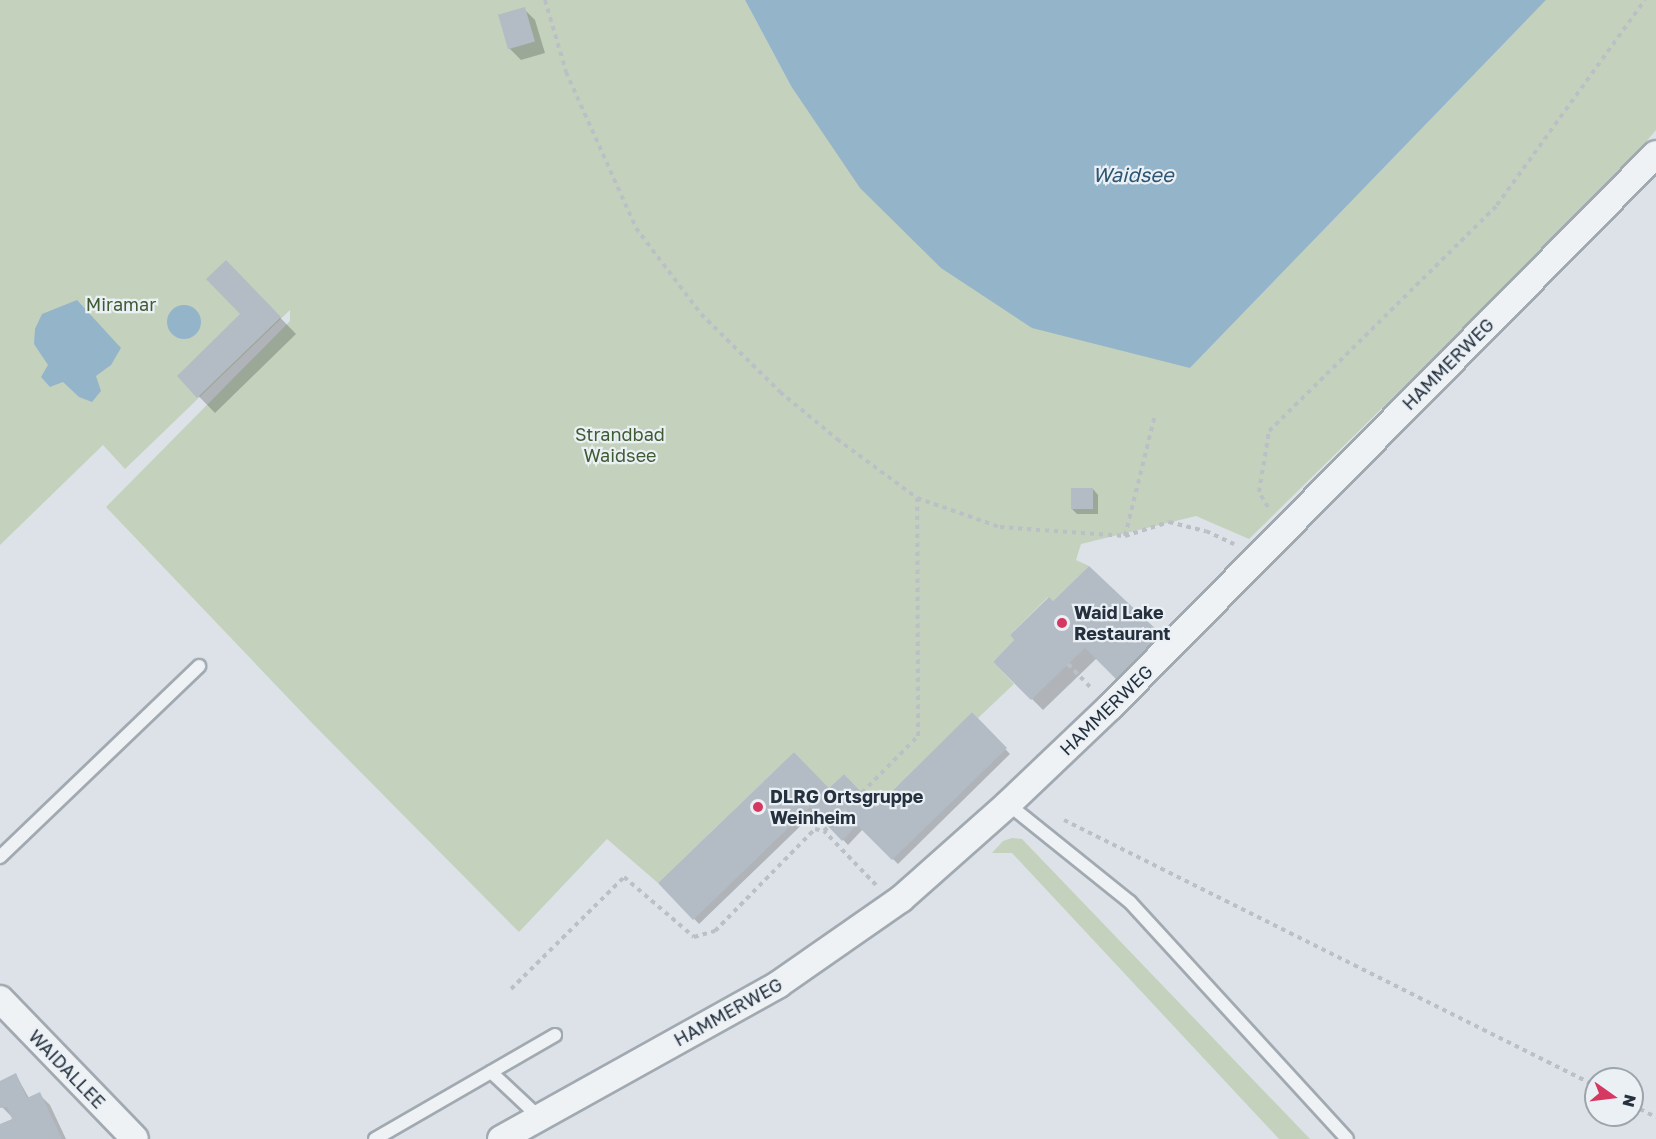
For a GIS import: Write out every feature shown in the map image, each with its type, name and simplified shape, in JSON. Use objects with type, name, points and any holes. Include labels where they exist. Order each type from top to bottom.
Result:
[{"type":"street","name":"HAMMERWEG","points":[[501,1139],[779,984],[894,904],[1008,804],[1656,154]]},
{"type":"street","name":"WAIDALLEE","points":[[0,999],[135,1139]]},
{"type":"lane","points":[[0,857],[199,666]]},
{"type":"lane","points":[[1008,804],[1130,902],[1347,1139]]},
{"type":"lane","points":[[375,1139],[555,1035]]},
{"type":"lane","points":[[491,1072],[539,1117]]},
{"type":"path","points":[[545,0],[566,72],[636,228],[701,314],[780,392],[916,498],[1000,527],[1125,536],[1169,522],[1206,531],[1239,546],[1252,561]]},
{"type":"path","points":[[1281,530],[1259,492],[1269,431],[1497,205],[1645,0]]},
{"type":"path","points":[[1125,536],[1155,416]]},
{"type":"path","points":[[824,831],[918,736],[916,498]]},
{"type":"path","points":[[1061,819],[1584,1080]]},
{"type":"path","points":[[511,989],[624,877],[694,937],[715,931],[814,829],[824,831],[894,904]]},
{"type":"green space","name":"Strandbad Waidsee","points":[[0,0],[745,0],[791,86],[1190,368],[1546,0],[1656,0],[1656,130],[1612,182],[1249,539],[1196,516],[1081,544],[1076,560],[1089,566],[1053,601],[1048,597],[1010,635],[1014,640],[993,662],[1014,684],[978,718],[972,712],[876,807],[844,774],[829,788],[794,752],[658,883],[607,839],[519,932],[311,722],[106,507],[290,321],[290,310],[125,469],[103,445],[0,545]]},
{"type":"green space","points":[[1012,838],[1022,839],[1310,1139],[1279,1139],[1012,853],[992,853],[1003,841]]},
{"type":"water","name":"Waidsee","points":[[745,0],[1546,0],[1190,368],[1032,328],[941,268],[860,188],[791,86]]},
{"type":"water","points":[[77,300],[121,348],[111,365],[96,376],[101,391],[92,402],[79,397],[63,382],[50,387],[41,377],[48,365],[34,344],[35,329],[42,314]]},
{"type":"water","points":[[184,305],[196,310],[201,322],[196,334],[184,339],[172,334],[167,322],[172,310]]},
{"type":"building","points":[[525,7],[535,42],[508,49],[498,15]]},
{"type":"building","points":[[226,260],[281,317],[197,398],[177,376],[240,314],[206,279]]},
{"type":"building","points":[[1071,488],[1093,488],[1093,509],[1071,509]]},
{"type":"building","points":[[1089,566],[1161,634],[1116,679],[1085,648],[1031,700],[993,662],[1014,640],[1010,635],[1049,597],[1053,601]]},
{"type":"building","points":[[972,712],[1007,748],[892,860],[857,825],[842,841],[810,807],[693,920],[658,883],[794,752],[829,788],[844,774],[876,807]]},
{"type":"building","points":[[16,1073],[27,1098],[40,1092],[62,1139],[0,1139],[0,1124],[12,1119],[7,1107],[0,1108],[0,1081]]},
{"type":"place","name":"Waid Lake Restaurant","points":[[1062,623]]},
{"type":"place","name":"DLRG Ortsgruppe Weinheim","points":[[758,807]]},
{"type":"park label","name":"Miramar","points":[[121,304]]}]
